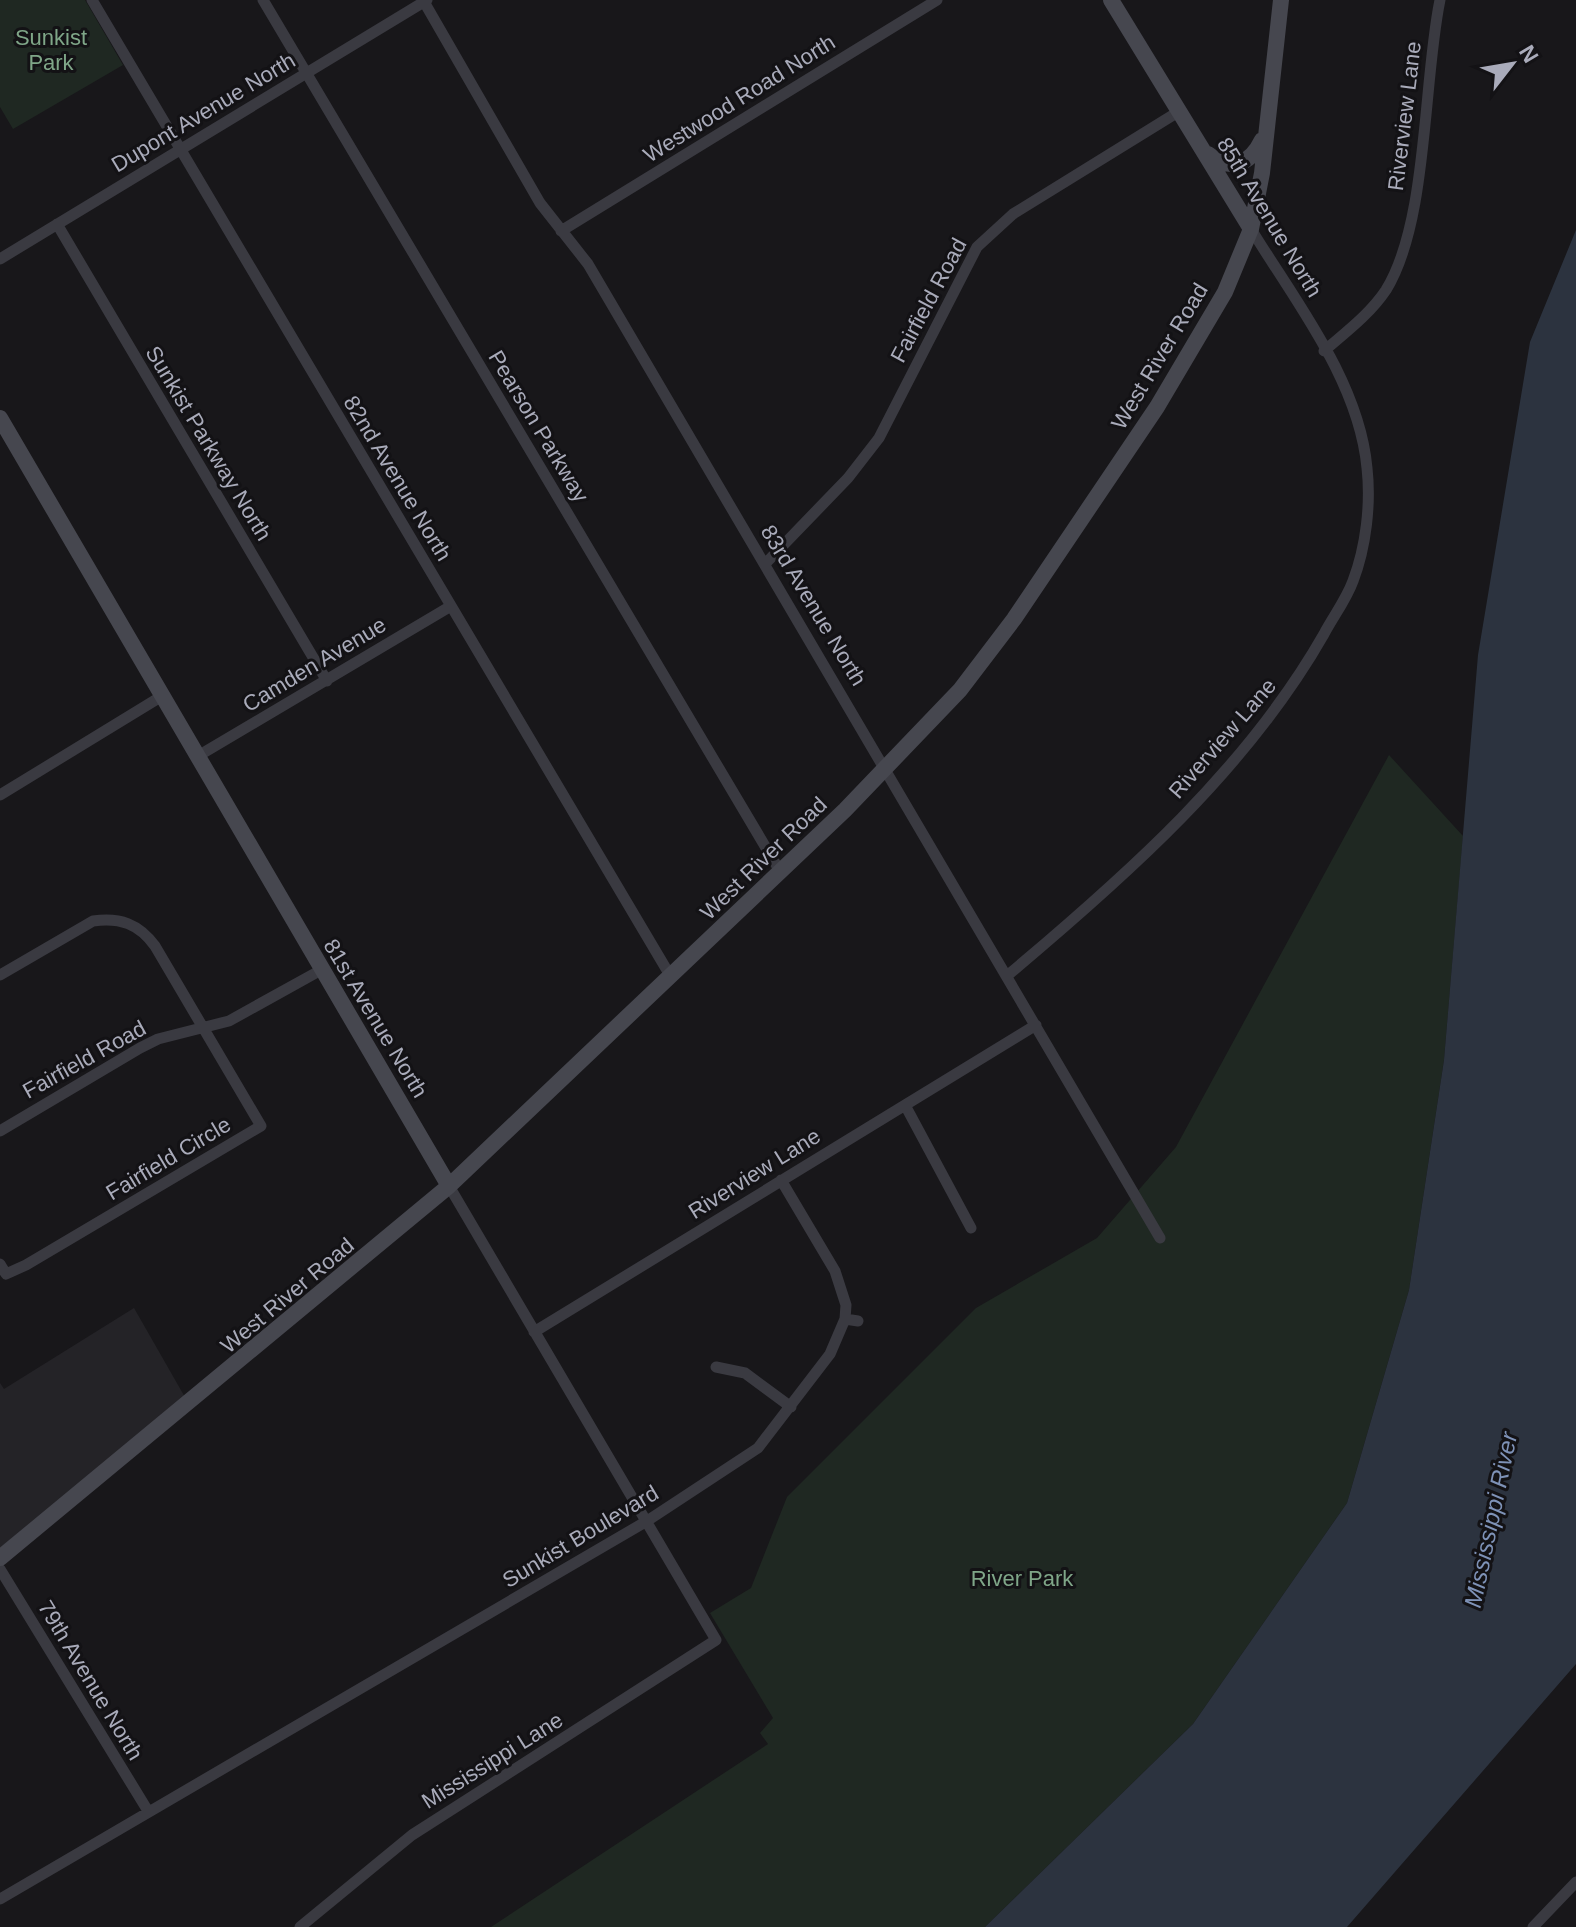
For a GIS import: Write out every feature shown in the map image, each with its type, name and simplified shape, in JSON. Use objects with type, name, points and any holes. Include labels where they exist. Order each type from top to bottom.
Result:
[{"type":"street","name":"82nd Avenue North","points":[[92,0],[671,977]]},
{"type":"street","name":"Pearson Parkway","points":[[263,0],[781,873]]},
{"type":"street","name":"Westwood Road North","points":[[561,231],[937,0]]},
{"type":"street","name":"85th Avenue North","points":[[1111,0],[1324,351],[1346,393],[1367,468]]},
{"type":"street","name":"West River Road","points":[[0,1558],[61,1511],[449,1186],[781,873],[887,769],[960,690],[1046,572],[1197,343],[1225,292],[1251,229],[1262,173],[1281,0]]},
{"type":"street","name":"Riverview Lane","points":[[1324,351],[1368,312],[1384,292],[1406,246],[1440,0]]},
{"type":"street","name":"Dupont Avenue North","points":[[0,259],[425,1]]},
{"type":"street","name":"83rd Avenue North","points":[[425,1],[540,203],[588,264],[766,563],[1160,1238]]},
{"type":"street","name":"Fairfield Road","points":[[766,563],[848,478],[879,438],[977,247],[1013,214],[1178,112]]},
{"type":"street","points":[[1204,150],[1220,162],[1239,164],[1252,157],[1264,136]]},
{"type":"street","name":"Sunkist Parkway North","points":[[57,224],[327,681]]},
{"type":"street","name":"81st Avenue North","points":[[0,418],[716,1640]]},
{"type":"street","name":"Riverview Lane","points":[[1008,975],[1119,882],[1246,746],[1292,690],[1353,583],[1366,520],[1367,468]]},
{"type":"street","name":"Camden Avenue","points":[[198,756],[451,606]]},
{"type":"street","points":[[0,795],[162,696]]},
{"type":"street","points":[[0,975],[93,921],[122,921],[147,935],[203,1028]]},
{"type":"street","name":"Fairfield Road","points":[[0,1131],[140,1048],[158,1039],[229,1021],[321,970]]},
{"type":"street","name":"Riverview Lane","points":[[534,1332],[1036,1025]]},
{"type":"street","name":"Fairfield Circle","points":[[0,1264],[6,1274],[26,1265],[261,1126],[203,1028]]},
{"type":"street","points":[[905,1105],[971,1228]]},
{"type":"street","name":"Sunkist Boulevard","points":[[0,1899],[647,1521],[742,1460],[771,1433],[851,1320],[835,1271],[781,1180]]},
{"type":"street","points":[[716,1367],[745,1373],[791,1407]]},
{"type":"street","name":"79th Avenue North","points":[[0,1569],[148,1811]]},
{"type":"street","name":"Mississippi Lane","points":[[300,1927],[412,1835],[716,1640]]},
{"type":"street","points":[[1533,1927],[1576,1882]]},
{"type":"shaded area","points":[[134,1308],[186,1399],[0,1548],[0,1383],[4,1389]]},
{"type":"green space","name":"Sunkist Park","points":[[0,0],[85,0],[123,65],[13,129],[0,107]]},
{"type":"green space","name":"River Park","points":[[1389,755],[1463,836],[1444,1060],[1409,1290],[1347,1503],[1193,1724],[985,1927],[491,1927],[768,1744],[760,1733],[773,1718],[710,1613],[751,1588],[787,1497],[976,1308],[1097,1238],[1176,1147]]},
{"type":"water","name":"Mississippi River","points":[[1576,230],[1576,1664],[1347,1927],[985,1927],[1193,1724],[1347,1503],[1409,1290],[1444,1060],[1478,655],[1530,342]]}]
